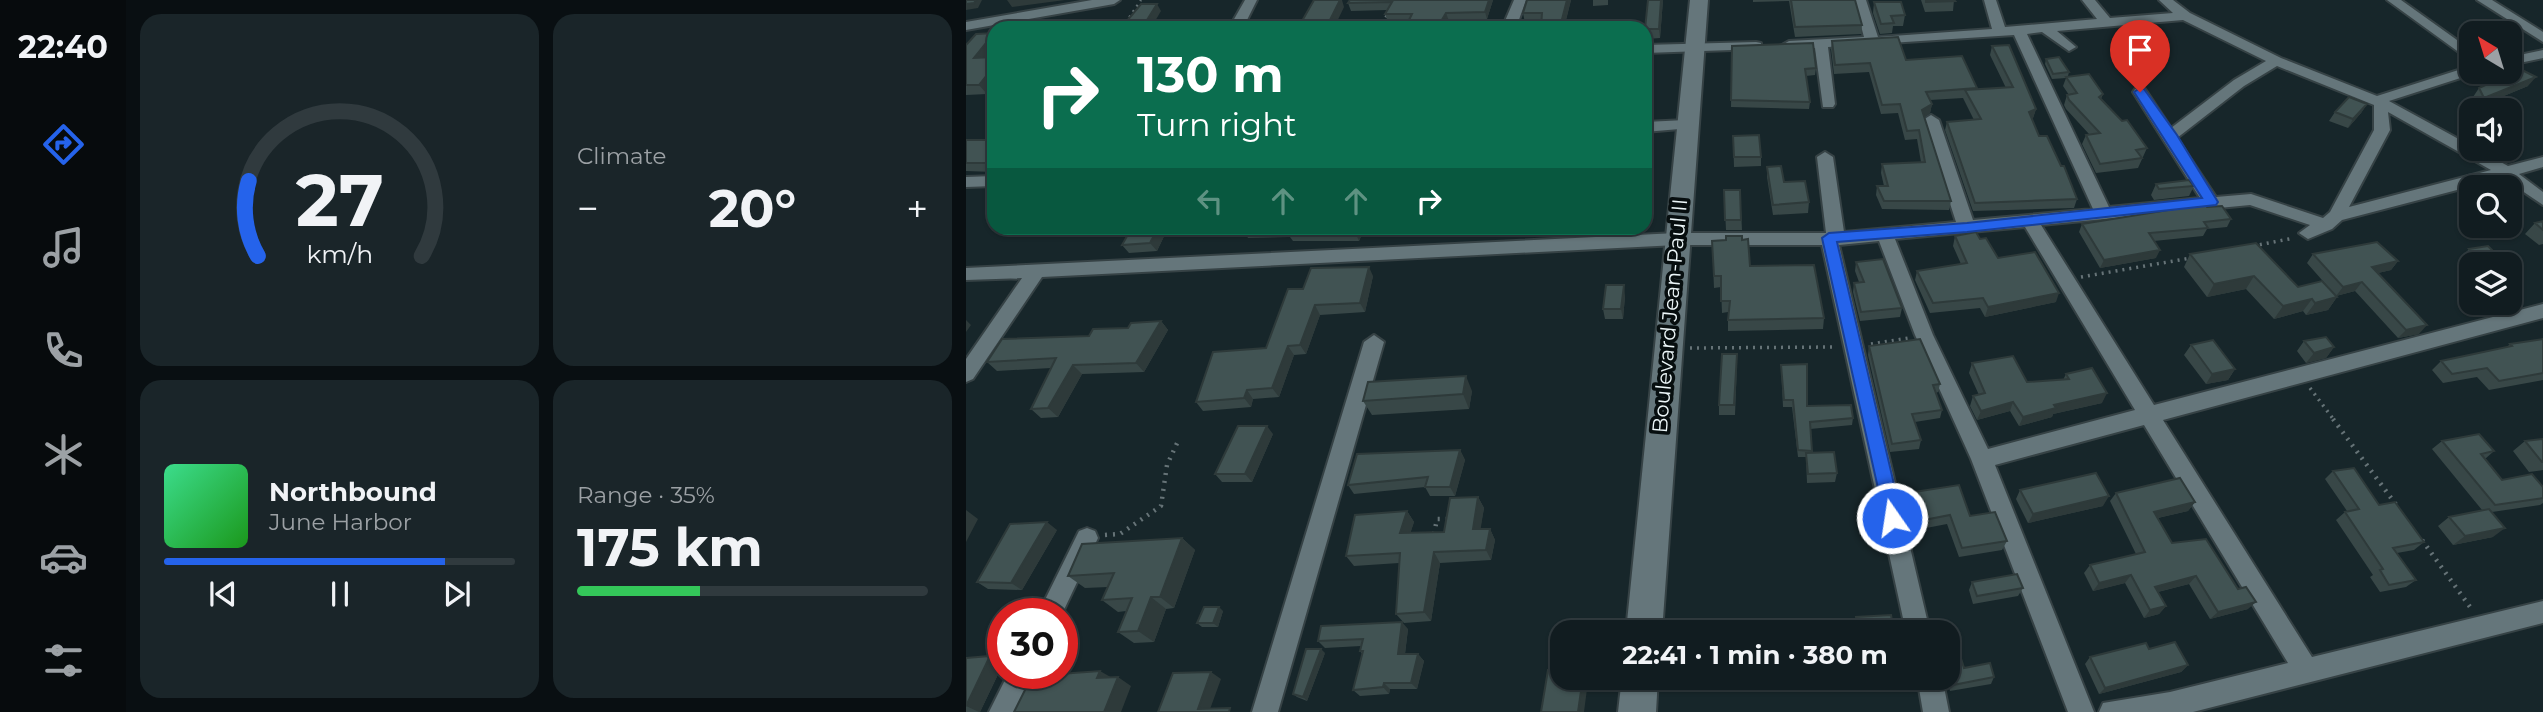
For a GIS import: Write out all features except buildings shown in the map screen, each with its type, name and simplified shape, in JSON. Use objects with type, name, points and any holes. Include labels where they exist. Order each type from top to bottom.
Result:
[{"type":"main road","name":"Boulevard Jean-Paul II","points":[[1645,620],[1686,125],[1697,49],[1699,0]]},
{"type":"main road","points":[[1637,712],[1639,690]]},
{"type":"street","points":[[994,21],[1114,0]]},
{"type":"street","points":[[1240,21],[1251,0]]},
{"type":"street","points":[[1512,21],[1520,0]]},
{"type":"street","points":[[1860,0],[1872,41]]},
{"type":"street","points":[[1990,0],[1999,31]]},
{"type":"street","points":[[2088,0],[2106,21]]},
{"type":"street","points":[[2165,0],[2185,16],[2276,61],[2381,102],[2506,172],[2543,200]]},
{"type":"street","points":[[2393,0],[2459,48]]},
{"type":"street","points":[[2483,0],[2543,38]]},
{"type":"street","points":[[1652,49],[1966,37],[1999,31],[2185,16]]},
{"type":"street","points":[[966,26],[987,22]]},
{"type":"street","points":[[2045,28],[2068,47]]},
{"type":"street","points":[[2019,30],[2103,213]]},
{"type":"street","points":[[1821,43],[1828,104]]},
{"type":"street","points":[[2522,58],[2543,54]]},
{"type":"street","points":[[2171,135],[2239,83],[2276,61]]},
{"type":"street","points":[[2381,102],[2388,96],[2459,74]]},
{"type":"street","points":[[2140,92],[2171,135],[2211,202]]},
{"type":"street","points":[[2331,220],[2382,130],[2381,102]]},
{"type":"street","points":[[1931,120],[1967,228]]},
{"type":"street","points":[[1652,127],[1686,125]]},
{"type":"street","points":[[1825,157],[1832,238],[1852,347],[1915,620]]},
{"type":"street","points":[[2308,233],[2331,220],[2543,162]]},
{"type":"street","points":[[966,181],[987,181]]},
{"type":"street","points":[[966,274],[1677,239],[1885,235],[2250,200],[2331,220]]},
{"type":"street","points":[[2030,221],[2069,279],[2307,672]]},
{"type":"street","points":[[1885,235],[1924,335],[1982,460],[2081,712]]},
{"type":"street","points":[[966,374],[1037,270]]},
{"type":"street","points":[[1982,460],[2543,311]]},
{"type":"street","points":[[1265,712],[1374,342]]},
{"type":"street","points":[[1058,598],[1087,538]]},
{"type":"street","points":[[2112,712],[2171,708],[2543,612]]},
{"type":"street","points":[[1002,712],[1014,689]]},
{"type":"street","points":[[1932,690],[1936,712]]},
{"type":"path","points":[[1127,21],[1141,0]]},
{"type":"path","points":[[1383,21],[1391,9]]},
{"type":"path","points":[[2244,248],[2297,238],[2308,233]]},
{"type":"path","points":[[2069,279],[2203,255]]},
{"type":"path","points":[[1668,348],[1852,347],[1924,335]]},
{"type":"path","points":[[2300,375],[2404,515]]},
{"type":"path","points":[[1087,538],[1119,534],[1161,506],[1167,465],[1180,439]]},
{"type":"path","points":[[1432,543],[1437,519],[1454,519]]},
{"type":"path","points":[[2420,537],[2485,626]]},
{"type":"route","points":[[1892,518],[1829,238],[1967,228],[2211,202],[2171,135],[2140,92]]}]
